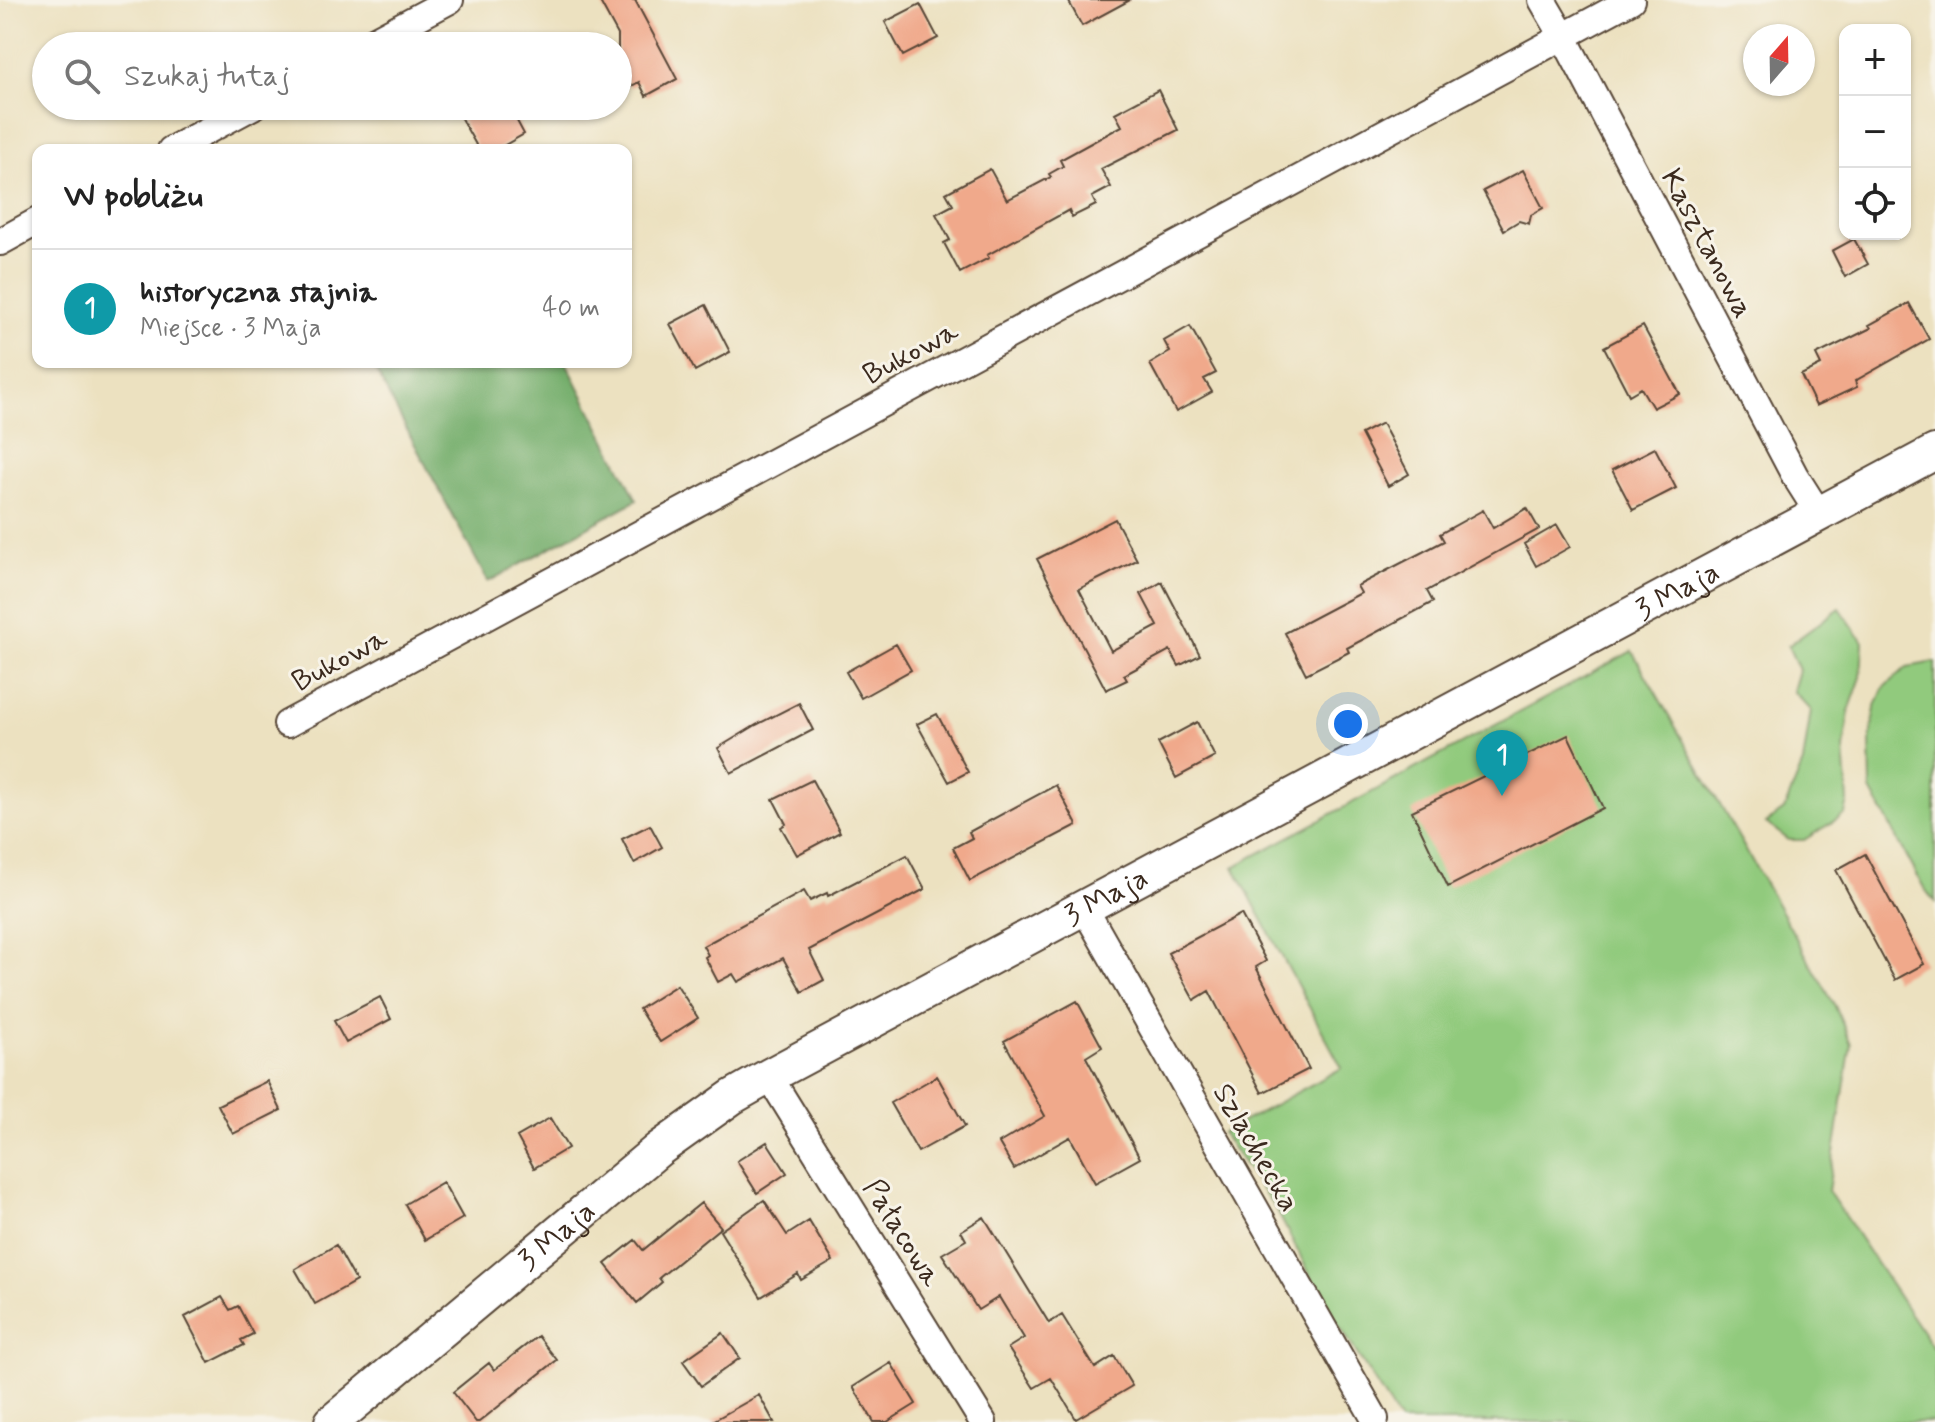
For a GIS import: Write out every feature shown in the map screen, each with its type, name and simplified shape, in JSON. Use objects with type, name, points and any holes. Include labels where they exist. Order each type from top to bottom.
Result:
[{"type":"street","points":[[390,32],[450,0]]},
{"type":"street","name":"Kasztanowa","points":[[1542,0],[1795,476],[1819,514]]},
{"type":"street","name":"Bukowa","points":[[287,724],[1631,0]]},
{"type":"street","points":[[182,144],[227,120]]},
{"type":"street","points":[[0,242],[32,224]]},
{"type":"street","name":"3 Maja","points":[[332,1422],[659,1149],[732,1097],[1083,906],[1935,452]]},
{"type":"street","name":"Szlachecka","points":[[1083,906],[1375,1419]]},
{"type":"street","name":"Pałacowa","points":[[769,1076],[983,1422]]},
{"type":"green space","points":[[374,368],[569,368],[637,500],[488,582]]},
{"type":"green space","points":[[1840,608],[1863,642],[1861,677],[1849,711],[1844,749],[1848,801],[1845,814],[1804,840],[1789,840],[1766,823],[1784,810],[1803,763],[1811,710],[1793,691],[1799,670],[1788,646]]},
{"type":"green space","points":[[1632,651],[1835,1006],[1851,1044],[1828,1191],[1935,1351],[1935,1422],[1400,1422],[1322,1298],[1276,1209],[1222,1133],[1342,1068],[1234,867]]},
{"type":"green space","points":[[1935,662],[1935,902],[1924,888],[1871,790],[1870,740],[1875,708],[1883,689],[1907,667]]},
{"type":"building","points":[[599,0],[635,0],[677,79],[646,96],[639,82],[632,86],[632,32],[616,32]]},
{"type":"building","points":[[1068,0],[1130,0],[1082,26]]},
{"type":"building","points":[[920,4],[938,38],[903,56],[885,22]]},
{"type":"building","points":[[1158,90],[1178,130],[1101,169],[1111,187],[1092,197],[1096,205],[1072,217],[1069,210],[960,273],[944,243],[950,240],[936,214],[953,205],[946,193],[990,169],[1007,200],[1051,177],[1049,174],[1063,166],[1060,160],[1122,126],[1115,113]]},
{"type":"building","points":[[462,120],[516,120],[524,134],[506,144],[476,144]]},
{"type":"building","points":[[1523,170],[1543,208],[1531,215],[1529,224],[1519,221],[1504,230],[1483,191]]},
{"type":"building","points":[[1855,240],[1868,264],[1845,277],[1832,251]]},
{"type":"building","points":[[1909,303],[1929,339],[1855,381],[1857,387],[1816,406],[1801,375],[1821,365],[1816,355],[1871,328],[1869,325]]},
{"type":"building","points":[[706,305],[730,352],[695,371],[670,324]]},
{"type":"building","points":[[1190,326],[1216,373],[1204,379],[1212,392],[1176,412],[1150,364],[1170,352],[1164,341]]},
{"type":"building","points":[[1643,326],[1680,394],[1653,408],[1641,388],[1629,395],[1604,347]]},
{"type":"building","points":[[1382,423],[1409,474],[1388,486],[1361,434]]},
{"type":"building","points":[[1655,448],[1676,488],[1633,510],[1612,470]]},
{"type":"building","points":[[1527,508],[1539,529],[1427,591],[1433,602],[1306,674],[1285,633],[1361,593],[1357,586],[1444,541],[1440,534],[1483,510],[1493,528]]},
{"type":"building","points":[[1115,519],[1137,560],[1079,589],[1111,651],[1158,626],[1141,594],[1162,582],[1200,655],[1179,666],[1170,650],[1124,675],[1127,680],[1106,690],[1037,559]]},
{"type":"building","points":[[1557,525],[1570,547],[1536,566],[1524,544]]},
{"type":"building","points":[[896,644],[911,670],[861,698],[846,672]]},
{"type":"building","points":[[799,703],[813,730],[731,773],[718,748]]},
{"type":"building","points":[[937,714],[968,772],[949,782],[917,724]]},
{"type":"building","points":[[1197,722],[1215,757],[1176,778],[1158,743]]},
{"type":"building","points":[[1568,735],[1603,808],[1448,887],[1412,811]]},
{"type":"building","points":[[812,780],[840,832],[797,855],[781,827],[786,824],[773,799]]},
{"type":"building","points":[[1056,785],[1077,825],[970,881],[953,848],[972,838],[969,832]]},
{"type":"building","points":[[650,825],[662,847],[634,863],[622,839]]},
{"type":"building","points":[[1865,854],[1924,964],[1895,980],[1836,870]]},
{"type":"building","points":[[907,855],[925,889],[809,950],[824,980],[802,992],[783,958],[738,982],[733,974],[718,982],[703,946],[804,891],[810,901],[827,893],[828,896]]},
{"type":"building","points":[[1241,914],[1266,961],[1256,967],[1309,1069],[1262,1093],[1209,991],[1194,1000],[1168,953]]},
{"type":"building","points":[[677,985],[698,1018],[660,1042],[639,1009]]},
{"type":"building","points":[[380,997],[391,1019],[346,1043],[334,1021]]},
{"type":"building","points":[[1077,1001],[1102,1047],[1086,1057],[1140,1158],[1095,1183],[1070,1137],[1014,1169],[999,1143],[1045,1116],[1004,1041]]},
{"type":"building","points":[[937,1076],[965,1126],[918,1152],[890,1103]]},
{"type":"building","points":[[267,1081],[281,1110],[233,1134],[218,1105]]},
{"type":"building","points":[[550,1118],[568,1148],[534,1168],[517,1137]]},
{"type":"building","points":[[767,1142],[787,1173],[757,1193],[737,1161]]},
{"type":"building","points":[[443,1182],[463,1218],[425,1240],[405,1204]]},
{"type":"building","points":[[764,1200],[787,1235],[809,1221],[833,1261],[801,1280],[798,1274],[761,1297],[720,1231]]},
{"type":"building","points":[[701,1203],[721,1227],[659,1278],[662,1282],[637,1303],[605,1264],[635,1240],[643,1250]]},
{"type":"building","points":[[984,1217],[1049,1323],[1062,1315],[1095,1368],[1114,1356],[1132,1386],[1076,1419],[1051,1378],[1034,1388],[1008,1348],[1024,1338],[999,1297],[978,1310],[942,1254],[966,1240],[961,1231]]},
{"type":"building","points":[[336,1245],[356,1281],[315,1304],[295,1269]]},
{"type":"building","points":[[222,1297],[230,1310],[238,1306],[253,1334],[241,1340],[244,1345],[209,1363],[185,1317]]},
{"type":"building","points":[[723,1333],[740,1358],[701,1386],[683,1361]]},
{"type":"building","points":[[538,1336],[557,1360],[476,1422],[453,1392],[489,1363],[494,1370]]},
{"type":"building","points":[[891,1363],[916,1404],[887,1422],[874,1422],[853,1387]]},
{"type":"building","points":[[759,1395],[774,1422],[711,1422]]},
{"type":"place","name":"historyczna stajnia","points":[[1502,796]]}]
